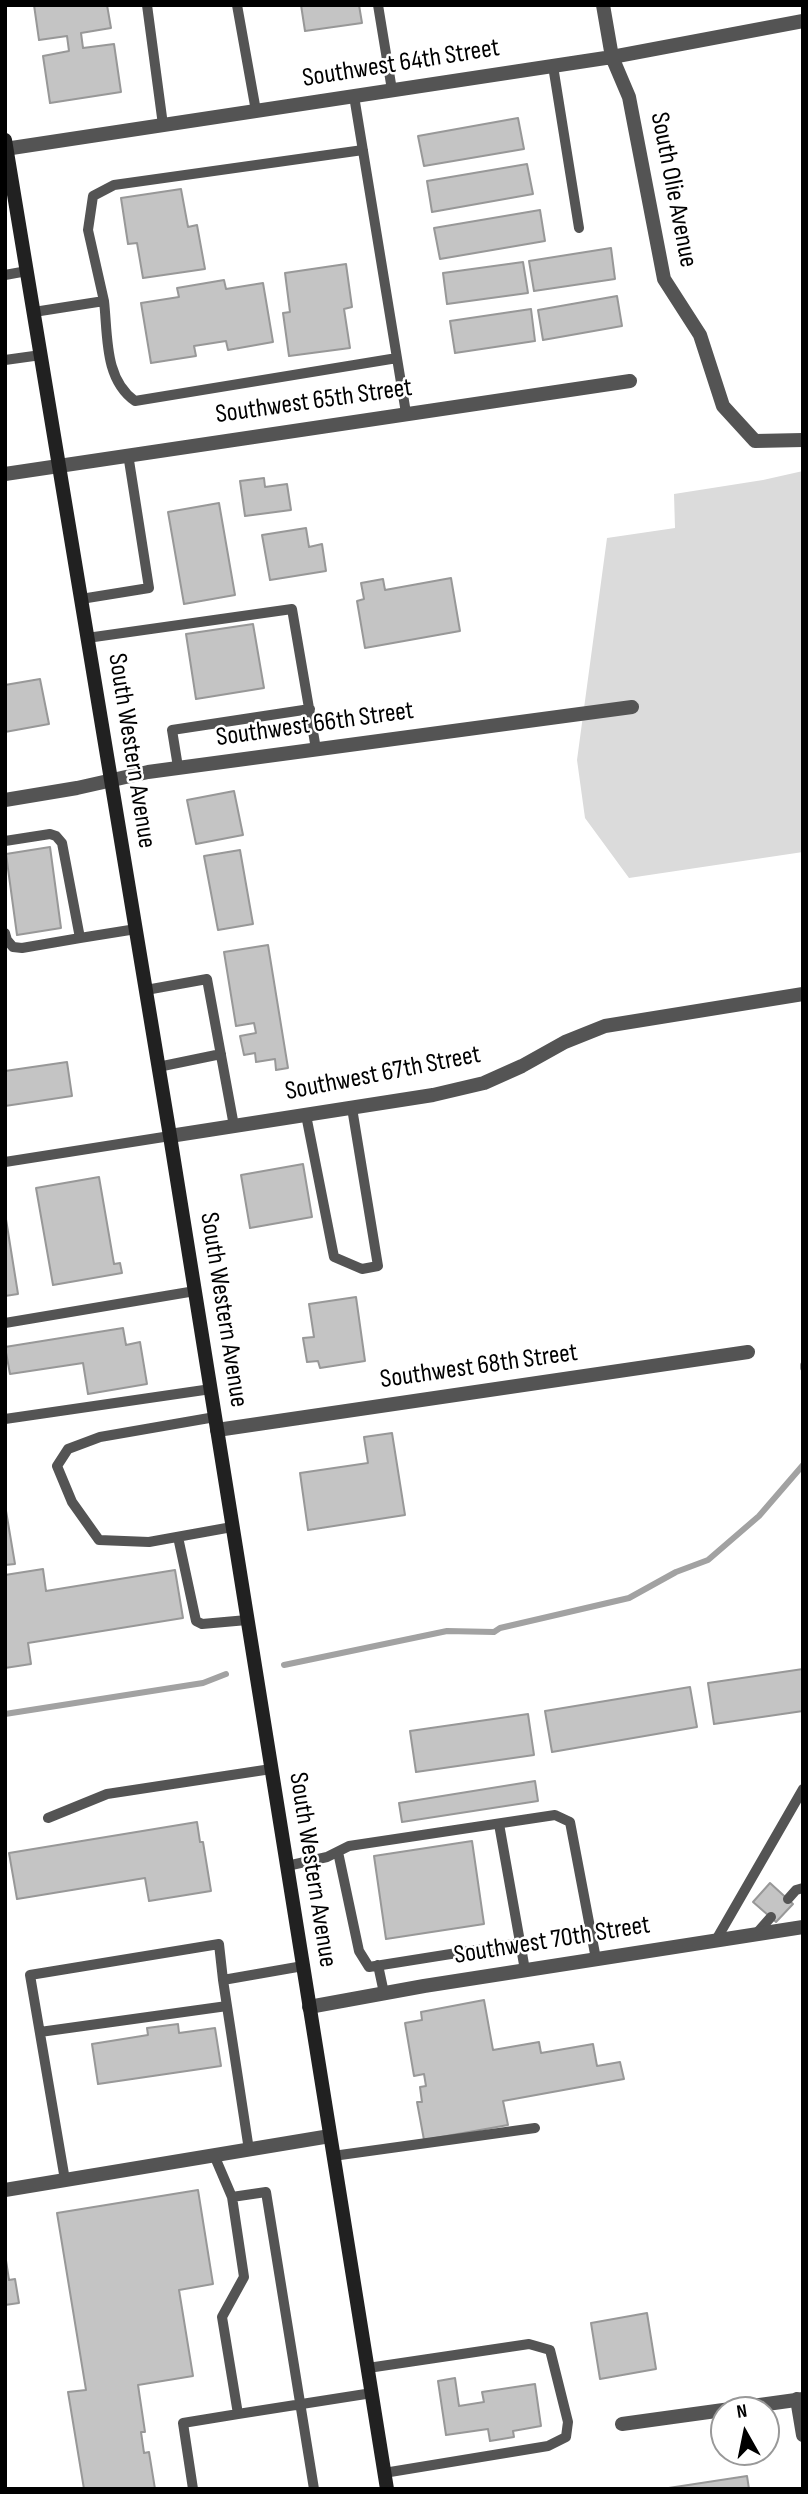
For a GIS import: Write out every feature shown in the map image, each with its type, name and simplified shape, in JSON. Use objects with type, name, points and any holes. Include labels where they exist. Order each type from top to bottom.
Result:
[{"type":"main road","name":"South Western Avenue","points":[[6,146],[170,1136],[387,2489]]},
{"type":"street","name":"South Olie Avenue","points":[[603,5],[612,57],[629,97],[664,279],[700,335],[723,406],[755,441],[803,440]]},
{"type":"street","name":"Southwest 64th Street","points":[[6,146],[612,57],[803,21]]},
{"type":"street","name":"Southwest 65th Street","points":[[5,474],[630,381]]},
{"type":"street","name":"Southwest 66th Street","points":[[5,800],[178,768],[632,707]]},
{"type":"street","name":"Southwest 67th Street","points":[[170,1136],[433,1095],[484,1083],[565,1042],[605,1026],[803,994]]},
{"type":"street","name":"Southwest 68th Street","points":[[216,1423],[748,1352]]},
{"type":"street","name":"Southwest 70th Street","points":[[309,2007],[803,1927]]},
{"type":"street","points":[[5,2190],[330,2136]]},
{"type":"street","points":[[622,2424],[800,2399],[803,2435]]},
{"type":"lane","points":[[146,5],[163,125]]},
{"type":"lane","points":[[237,5],[256,111]]},
{"type":"lane","points":[[378,5],[392,90]]},
{"type":"lane","points":[[553,66],[579,228]]},
{"type":"lane","points":[[354,96],[406,414]]},
{"type":"lane","points":[[363,150],[114,185],[93,196],[88,230],[104,301],[113,374],[123,393],[135,401],[397,358]]},
{"type":"lane","points":[[5,275],[27,271]]},
{"type":"lane","points":[[34,312],[104,301]]},
{"type":"lane","points":[[5,360],[41,355]]},
{"type":"lane","points":[[81,599],[149,588],[128,454]]},
{"type":"lane","points":[[88,638],[292,609],[316,749]]},
{"type":"lane","points":[[178,768],[172,730],[310,709]]},
{"type":"lane","points":[[5,841],[50,834],[62,843],[80,938]]},
{"type":"lane","points":[[5,933],[13,947],[22,948],[135,929]]},
{"type":"lane","points":[[146,990],[208,979],[234,1126]]},
{"type":"lane","points":[[158,1067],[221,1054]]},
{"type":"lane","points":[[306,1115],[334,1257],[362,1269],[378,1266],[352,1108]]},
{"type":"lane","points":[[5,1162],[170,1136]]},
{"type":"lane","points":[[5,1323],[195,1292]]},
{"type":"lane","points":[[5,1419],[211,1389]]},
{"type":"lane","points":[[216,1423],[100,1437],[68,1449],[57,1466],[72,1502],[99,1540],[149,1542],[232,1527]]},
{"type":"lane","points":[[178,1537],[196,1621],[202,1624],[247,1620]]},
{"type":"lane","points":[[48,1818],[107,1794],[271,1769]]},
{"type":"lane","points":[[716,1940],[803,1789]]},
{"type":"lane","points":[[287,1866],[327,1857],[349,1846],[555,1815],[570,1822],[596,1959]]},
{"type":"lane","points":[[499,1824],[525,1970]]},
{"type":"lane","points":[[338,1852],[359,1951],[369,1967],[520,1943]]},
{"type":"lane","points":[[788,1899],[796,1890],[803,1888]]},
{"type":"lane","points":[[756,1934],[771,1917]]},
{"type":"lane","points":[[65,2180],[30,1975],[219,1944],[249,2150]]},
{"type":"lane","points":[[378,1965],[384,1993]]},
{"type":"lane","points":[[223,1980],[303,1966]]},
{"type":"lane","points":[[40,2032],[227,2006]]},
{"type":"lane","points":[[333,2156],[535,2128]]},
{"type":"lane","points":[[214,2155],[232,2197],[244,2277],[222,2317],[238,2414]]},
{"type":"lane","points":[[232,2197],[266,2192],[314,2489]]},
{"type":"lane","points":[[368,2368],[529,2344],[550,2350],[568,2421],[566,2437],[548,2446],[384,2473]]},
{"type":"lane","points":[[193,2489],[183,2423],[372,2393]]},
{"type":"shaded area","points":[[803,471],[803,852],[629,878],[585,818],[577,760],[607,538],[675,528],[674,494]]},
{"type":"building","points":[[34,5],[107,5],[111,28],[81,33],[83,48],[114,44],[121,92],[50,103],[43,56],[69,51],[67,36],[39,40]]},
{"type":"building","points":[[301,5],[359,5],[362,23],[305,31]]},
{"type":"building","points":[[518,118],[524,149],[424,166],[418,136]]},
{"type":"building","points":[[527,164],[533,194],[432,212],[427,181]]},
{"type":"building","points":[[181,189],[188,227],[197,225],[205,269],[143,278],[137,243],[128,244],[121,198]]},
{"type":"building","points":[[540,210],[545,241],[440,259],[434,228]]},
{"type":"building","points":[[611,248],[615,279],[534,291],[529,261]]},
{"type":"building","points":[[523,262],[528,293],[447,304],[443,273]]},
{"type":"building","points":[[346,264],[352,307],[344,309],[350,348],[289,356],[283,313],[290,312],[285,273]]},
{"type":"building","points":[[224,280],[226,289],[263,283],[273,342],[228,350],[226,341],[194,346],[196,356],[151,363],[141,303],[179,297],[177,288]]},
{"type":"building","points":[[617,296],[622,326],[543,340],[538,310]]},
{"type":"building","points":[[531,309],[535,341],[455,353],[450,321]]},
{"type":"building","points":[[264,478],[265,487],[287,484],[291,510],[245,516],[240,481]]},
{"type":"building","points":[[219,503],[235,595],[184,604],[168,512]]},
{"type":"building","points":[[306,528],[309,547],[322,544],[326,571],[270,580],[262,535]]},
{"type":"building","points":[[451,578],[460,631],[365,648],[357,601],[364,599],[361,583],[383,579],[385,590]]},
{"type":"building","points":[[253,624],[264,688],[196,699],[186,634]]},
{"type":"building","points":[[40,679],[49,724],[5,732],[5,685]]},
{"type":"building","points":[[234,791],[243,835],[196,844],[187,800]]},
{"type":"building","points":[[50,847],[61,928],[17,935],[6,854]]},
{"type":"building","points":[[240,850],[253,924],[218,930],[204,856]]},
{"type":"building","points":[[268,945],[288,1068],[276,1070],[275,1059],[256,1062],[255,1053],[244,1055],[240,1036],[256,1033],[254,1023],[236,1026],[224,952]]},
{"type":"building","points":[[67,1062],[72,1096],[5,1106],[5,1071]]},
{"type":"building","points":[[303,1164],[312,1217],[250,1228],[241,1175]]},
{"type":"building","points":[[99,1177],[114,1264],[120,1263],[122,1273],[53,1285],[36,1188]]},
{"type":"building","points":[[5,1213],[18,1294],[5,1296]]},
{"type":"building","points":[[356,1297],[365,1361],[320,1368],[318,1361],[307,1362],[303,1338],[314,1337],[309,1304]]},
{"type":"building","points":[[123,1328],[126,1345],[140,1342],[147,1384],[88,1394],[83,1363],[10,1374],[5,1347]]},
{"type":"building","points":[[392,1433],[405,1515],[308,1530],[300,1473],[368,1463],[364,1437]]},
{"type":"building","points":[[5,1505],[15,1564],[5,1565]]},
{"type":"building","points":[[43,1569],[46,1591],[175,1570],[183,1618],[28,1643],[31,1664],[5,1668],[5,1575]]},
{"type":"building","points":[[803,1669],[803,1711],[714,1724],[708,1683]]},
{"type":"building","points":[[690,1687],[697,1727],[552,1752],[545,1711]]},
{"type":"building","points":[[528,1714],[534,1755],[416,1772],[410,1731]]},
{"type":"building","points":[[535,1781],[538,1801],[402,1822],[399,1803]]},
{"type":"building","points":[[197,1822],[211,1891],[149,1901],[145,1878],[17,1899],[9,1853]]},
{"type":"building","points":[[472,1841],[484,1924],[386,1939],[374,1856]]},
{"type":"building","points":[[770,1883],[793,1904],[776,1922],[753,1902]]},
{"type":"building","points":[[484,2000],[493,2050],[539,2042],[541,2053],[593,2044],[597,2066],[620,2062],[624,2079],[503,2101],[508,2125],[424,2140],[417,2102],[422,2102],[420,2087],[426,2086],[424,2074],[414,2076],[405,2023],[422,2020],[421,2012]]},
{"type":"building","points":[[178,2024],[179,2033],[215,2028],[221,2066],[98,2084],[92,2044],[148,2035],[147,2028]]},
{"type":"building","points":[[198,2190],[213,2284],[179,2290],[193,2376],[138,2385],[145,2432],[141,2432],[144,2453],[149,2452],[155,2489],[84,2489],[68,2392],[86,2390],[57,2213]]},
{"type":"building","points":[[5,2254],[9,2280],[15,2279],[19,2303],[5,2305]]},
{"type":"building","points":[[647,2313],[656,2369],[600,2379],[591,2323]]},
{"type":"building","points":[[455,2378],[459,2406],[484,2402],[482,2392],[535,2384],[541,2426],[513,2431],[514,2437],[490,2441],[488,2429],[446,2435],[438,2381]]},
{"type":"building","points":[[747,2476],[749,2489],[662,2489]]},
{"type":"waterway","points":[[284,1665],[447,1631],[494,1632],[500,1628],[629,1598],[676,1572],[708,1560],[759,1516],[803,1465]]},
{"type":"waterway","points":[[5,1714],[203,1683],[226,1674]]}]
